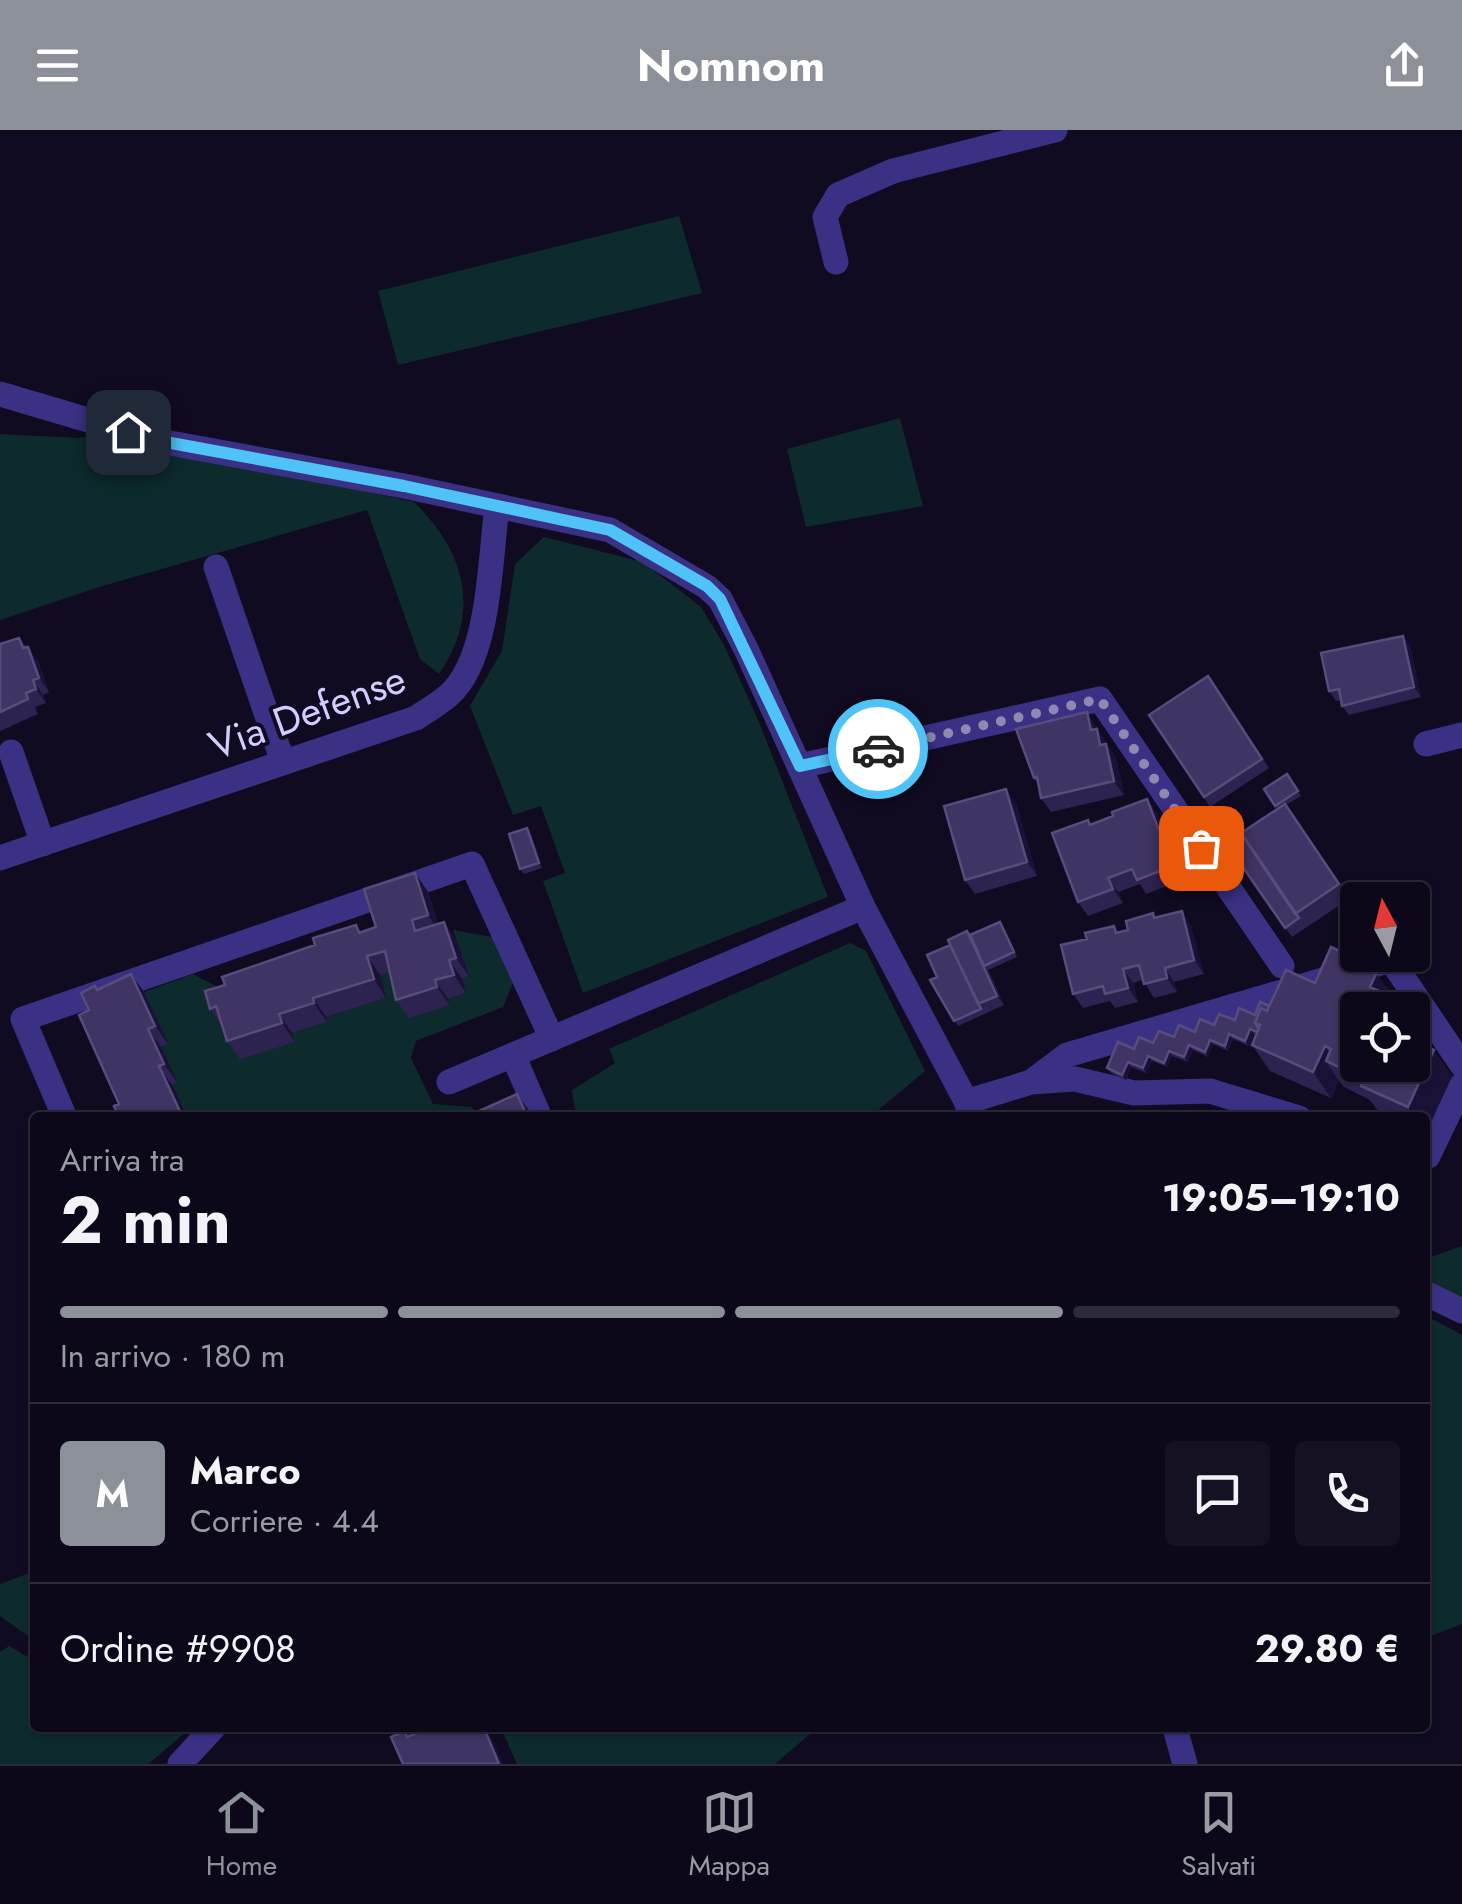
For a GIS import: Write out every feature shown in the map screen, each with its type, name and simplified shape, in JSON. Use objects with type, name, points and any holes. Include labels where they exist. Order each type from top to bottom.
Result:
[{"type":"street","points":[[836,262],[825,217],[828,206],[838,196],[893,171],[1055,130]]},
{"type":"street","points":[[0,394],[160,441],[610,530],[707,586],[720,599],[746,649],[863,907],[970,1110],[1031,1082],[1067,1055],[1392,960],[1462,1064]]},
{"type":"street","name":"Via Defense","points":[[0,858],[416,718],[451,694],[479,640],[498,506]]},
{"type":"street","points":[[216,567],[284,762]]},
{"type":"street","points":[[800,766],[1100,699],[1282,966]]},
{"type":"street","points":[[1426,744],[1462,734]]},
{"type":"street","points":[[11,752],[43,844]]},
{"type":"street","points":[[62,1112],[23,1019],[472,864],[552,1038]]},
{"type":"street","points":[[450,1082],[863,907]]},
{"type":"street","points":[[514,1055],[538,1112]]},
{"type":"street","points":[[1031,1082],[1075,1079],[1134,1093],[1210,1091],[1279,1112]]},
{"type":"street","points":[[1430,1152],[1462,1086]]},
{"type":"street","points":[[1430,1295],[1462,1311]]},
{"type":"street","points":[[180,1764],[209,1732]]},
{"type":"street","points":[[1176,1732],[1184,1764]]},
{"type":"green space","points":[[679,216],[702,293],[398,365],[378,291]]},
{"type":"green space","points":[[900,418],[923,506],[806,527],[787,449]]},
{"type":"green space","points":[[102,433],[414,502],[445,541],[462,583],[460,628],[439,674],[420,659],[367,510],[99,587],[0,620],[0,434],[79,438]]},
{"type":"green space","points":[[544,537],[643,562],[701,607],[724,645],[759,722],[828,897],[583,993],[543,881],[565,873],[541,806],[513,815],[470,706],[502,651],[515,564]]},
{"type":"green space","points":[[453,930],[493,937],[513,983],[503,1007],[416,1041],[411,1058],[433,1104],[472,1107],[475,1112],[185,1112],[172,1085],[177,1081],[161,1047],[168,1043],[144,992],[193,974],[292,1033],[327,1022],[326,1017],[386,998],[380,975],[398,969],[448,999],[466,993],[462,979],[469,976]]},
{"type":"green space","points":[[850,943],[866,951],[925,1071],[876,1112],[575,1112],[572,1090],[615,1063],[609,1049]]},
{"type":"green space","points":[[1462,1246],[1462,1301],[1430,1281],[1430,1257]]},
{"type":"green space","points":[[1430,1318],[1462,1335],[1462,1624],[1430,1636]]},
{"type":"green space","points":[[30,1573],[30,1637],[0,1616],[0,1584]]},
{"type":"green space","points":[[9,1646],[30,1658],[30,1732],[186,1732],[148,1764],[0,1764],[0,1652]]},
{"type":"green space","points":[[503,1732],[812,1732],[775,1764],[517,1764]]},
{"type":"building","points":[[1403,636],[1414,687],[1342,706],[1339,689],[1329,691],[1321,653]]},
{"type":"building","points":[[19,638],[23,648],[28,647],[39,678],[33,680],[36,689],[26,693],[28,699],[0,712],[0,644]]},
{"type":"building","points":[[1208,676],[1262,759],[1204,797],[1149,715]]},
{"type":"building","points":[[1087,712],[1091,730],[1097,729],[1100,745],[1106,744],[1114,781],[1041,798],[1037,777],[1034,778],[1016,729]]},
{"type":"building","points":[[1287,774],[1298,791],[1275,806],[1264,789]]},
{"type":"building","points":[[1006,789],[1027,862],[965,880],[944,806]]},
{"type":"building","points":[[1147,799],[1173,866],[1137,880],[1132,869],[1108,878],[1113,889],[1078,902],[1052,833],[1088,820],[1090,825]]},
{"type":"building","points":[[1285,804],[1339,884],[1295,914],[1241,833]]},
{"type":"building","points":[[527,828],[539,863],[520,869],[509,834]]},
{"type":"building","points":[[1244,837],[1299,918],[1285,928],[1229,847]]},
{"type":"building","points":[[415,873],[428,915],[412,920],[415,931],[444,922],[456,958],[449,960],[454,975],[435,980],[437,987],[396,1000],[385,951],[367,956],[374,979],[313,998],[314,1003],[279,1014],[282,1023],[227,1041],[216,1006],[210,1009],[205,991],[225,985],[222,977],[315,945],[313,938],[356,925],[359,933],[376,927],[364,889]]},
{"type":"building","points":[[1182,911],[1194,960],[1165,968],[1167,978],[1144,984],[1139,965],[1123,969],[1128,988],[1105,994],[1103,986],[1073,994],[1061,945],[1087,939],[1085,933],[1114,926],[1116,933],[1128,930],[1126,921],[1153,913],[1154,918]]},
{"type":"building","points":[[1000,922],[1014,952],[984,966],[970,935]]},
{"type":"building","points":[[967,931],[997,996],[978,1004],[948,940]]},
{"type":"building","points":[[950,945],[981,1009],[954,1021],[930,980],[937,977],[927,955]]},
{"type":"building","points":[[1331,947],[1340,951],[1340,972],[1376,974],[1370,987],[1381,992],[1340,992],[1340,1068],[1326,1061],[1331,1049],[1325,1046],[1313,1072],[1252,1045],[1260,1025],[1255,1023],[1261,1008],[1267,1011],[1286,970],[1315,983]]},
{"type":"building","points":[[131,974],[155,1026],[148,1029],[164,1064],[159,1066],[180,1112],[116,1112],[114,1106],[119,1104],[79,1015],[89,1010],[81,993],[95,986],[97,990]]},
{"type":"building","points":[[1260,1002],[1269,1006],[1267,1011],[1261,1008],[1255,1023],[1259,1029],[1250,1029],[1245,1041],[1229,1034],[1225,1046],[1210,1040],[1205,1052],[1189,1045],[1184,1057],[1169,1051],[1164,1063],[1148,1056],[1143,1068],[1128,1062],[1122,1075],[1107,1068],[1118,1042],[1134,1049],[1139,1037],[1153,1043],[1159,1031],[1174,1037],[1179,1025],[1195,1032],[1200,1019],[1214,1025],[1219,1014],[1235,1020],[1239,1008],[1255,1015]]},
{"type":"building","points":[[1363,1082],[1419,1082],[1408,1107],[1361,1086]]},
{"type":"building","points":[[517,1094],[525,1112],[476,1112]]},
{"type":"building","points":[[405,1732],[407,1737],[419,1732],[486,1732],[499,1764],[403,1764],[391,1737]]},
{"type":"way so far","points":[[878,749],[1100,699],[1201,848]]},
{"type":"route","points":[[128,432],[610,530],[707,586],[720,599],[800,766],[878,749]]}]
